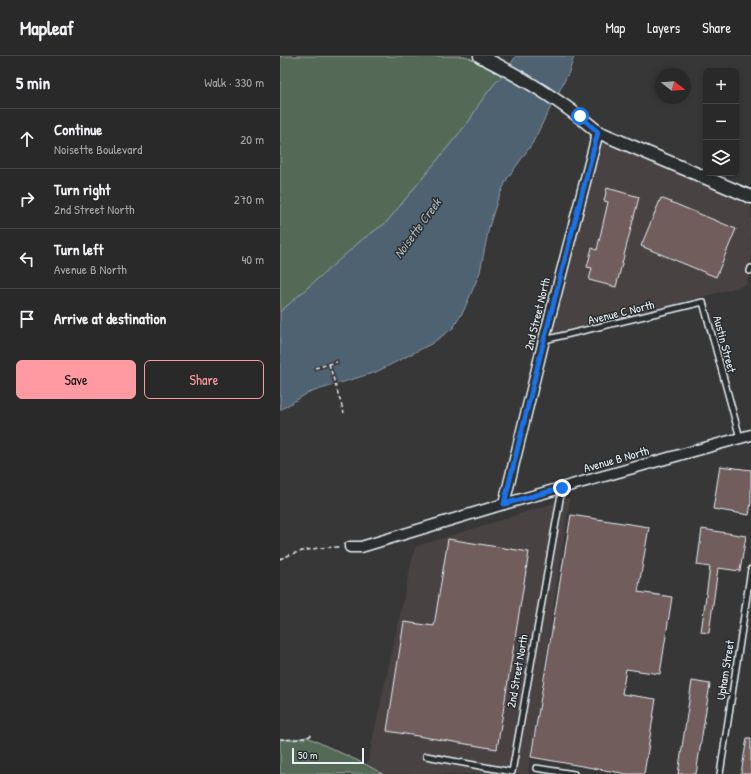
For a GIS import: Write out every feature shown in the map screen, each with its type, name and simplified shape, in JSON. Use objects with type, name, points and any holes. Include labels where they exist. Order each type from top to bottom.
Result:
[{"type":"street","points":[[480,56],[505,68],[557,100],[580,116],[598,132],[751,197]]},
{"type":"street","name":"2nd Street North","points":[[504,504],[544,340],[598,132]]},
{"type":"street","name":"Avenue B North","points":[[350,547],[361,547],[366,544],[504,504],[751,435]]},
{"type":"lane","name":"Avenue C North","points":[[544,340],[703,302]]},
{"type":"lane","name":"Austin Street","points":[[703,302],[740,438]]},
{"type":"lane","name":"2nd Street North","points":[[426,756],[512,772],[562,488]]},
{"type":"lane","name":"Upham Street","points":[[720,774],[751,570]]},
{"type":"lane","points":[[536,768],[574,774]]},
{"type":"path","points":[[315,368],[337,362]]},
{"type":"path","points":[[329,364],[344,413]]},
{"type":"path","points":[[280,559],[298,552],[316,549],[350,547]]},
{"type":"path","points":[[280,739],[290,740],[312,735]]},
{"type":"shaded area","points":[[598,132],[751,197],[751,268],[746,285],[697,298],[632,320],[544,340]]},
{"type":"shaded area","points":[[570,498],[528,774],[383,774],[367,765],[415,547]]},
{"type":"green space","points":[[280,56],[465,56],[503,76],[489,91],[470,120],[386,223],[363,239],[280,312]]},
{"type":"green space","points":[[307,737],[383,774],[280,774],[280,739],[290,740]]},
{"type":"water","name":"Noisette Creek","points":[[516,56],[574,56],[569,72],[532,144],[507,179],[497,201],[489,227],[480,272],[464,310],[453,328],[431,344],[376,372],[308,393],[280,410],[280,312],[363,239],[386,223],[470,120],[479,104],[495,83],[503,76]]},
{"type":"pier","points":[[338,359],[339,364],[332,366],[338,386],[334,387],[328,367],[314,371],[313,367]]},
{"type":"building","points":[[607,188],[639,197],[616,287],[589,280],[592,268],[587,267],[592,248],[597,250],[608,202],[604,201]]},
{"type":"building","points":[[661,198],[736,229],[716,277],[641,246]]},
{"type":"building","points":[[720,466],[751,470],[751,502],[749,515],[713,509]]},
{"type":"building","points":[[571,515],[649,527],[638,592],[672,597],[660,674],[626,669],[622,694],[656,699],[644,774],[627,774],[531,757]]},
{"type":"building","points":[[702,529],[746,536],[740,571],[718,568],[709,633],[701,632],[710,567],[697,565]]},
{"type":"building","points":[[448,539],[529,552],[497,749],[387,731],[404,622],[434,626]]},
{"type":"building","points":[[692,681],[710,684],[696,774],[678,774]]},
{"type":"building","points":[[747,738],[751,738],[751,774],[741,774]]},
{"type":"route","points":[[562,488],[504,504],[544,340],[598,132],[580,116]]}]
